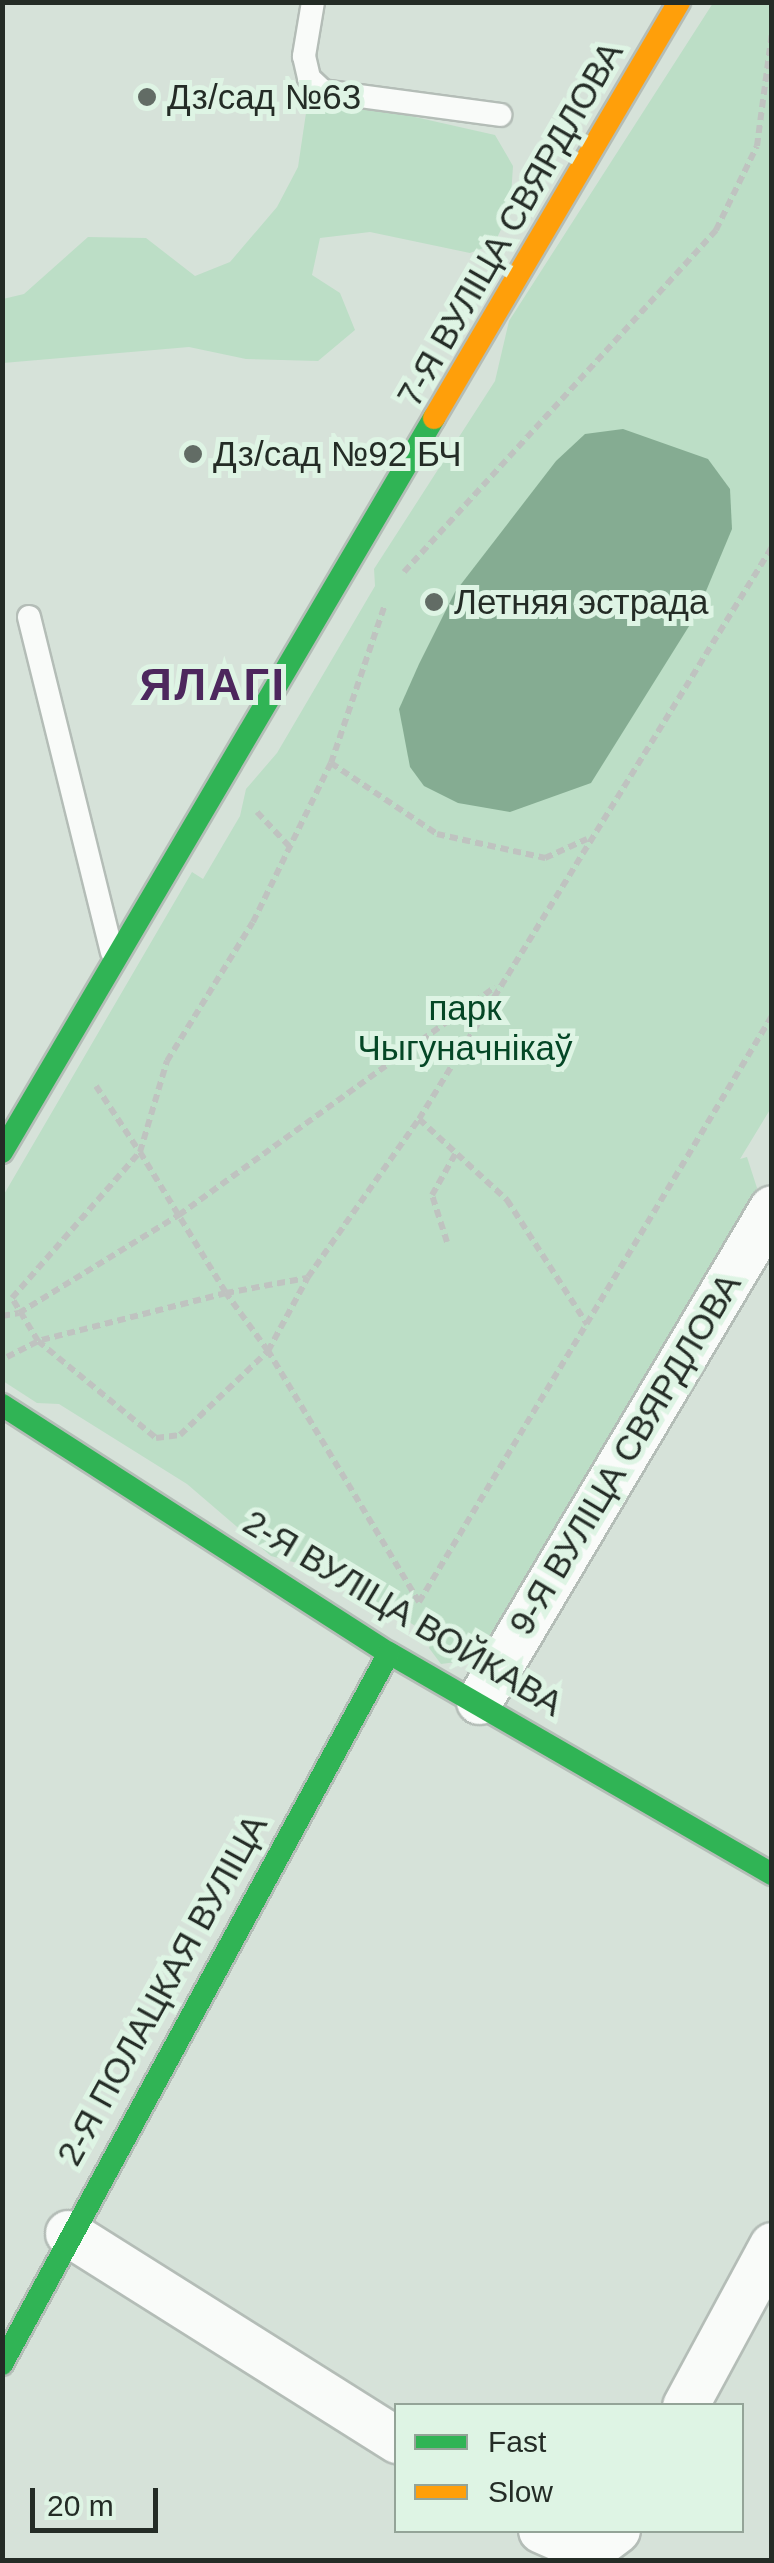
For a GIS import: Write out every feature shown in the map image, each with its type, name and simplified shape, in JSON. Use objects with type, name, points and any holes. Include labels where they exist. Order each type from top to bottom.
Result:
[{"type":"street","name":"7-Я ВУЛІЦА СВЯРДЛОВА","points":[[2,1152],[115,966],[679,2]]},
{"type":"street","name":"9-Я ВУЛІЦА СВЯРДЛОВА","points":[[479,1700],[772,1208]]},
{"type":"street","name":"2-Я ВУЛІЦА ВОЙКАВА","points":[[2,1404],[389,1653],[479,1700],[772,1874]]},
{"type":"street","name":"2-Я ПОЛАЦКАЯ ВУЛІЦА","points":[[2,2364],[68,2233],[389,1653]]},
{"type":"street","points":[[68,2233],[394,2439]]},
{"type":"street","points":[[687,2403],[772,2245]]},
{"type":"street","points":[[548,2533],[590,2550],[613,2533]]},
{"type":"lane","points":[[313,2],[304,56],[309,78],[323,91],[500,114]]},
{"type":"lane","points":[[29,617],[115,966]]},
{"type":"path","points":[[772,32],[757,146],[716,230],[391,586],[331,763],[253,922],[167,1061],[140,1152],[12,1298],[38,1340],[156,1438],[180,1435],[268,1351],[308,1277],[419,1119],[588,838],[772,547]]},
{"type":"path","points":[[331,763],[437,834],[545,858],[588,838]]},
{"type":"path","points":[[2,1316],[19,1313],[178,1215],[500,984]]},
{"type":"path","points":[[389,1653],[772,1016]]},
{"type":"path","points":[[67,1042],[226,1293],[268,1351],[419,1602]]},
{"type":"path","points":[[419,1119],[507,1200],[587,1324]]},
{"type":"path","points":[[447,1242],[432,1195],[456,1153]]},
{"type":"path","points":[[2,1359],[38,1340],[226,1293],[308,1277]]},
{"type":"green space","name":"парк Чыгуначнікаў","points":[[713,3],[771,3],[771,1108],[740,1159],[747,1157],[757,1188],[704,1304],[512,1619],[464,1661],[441,1664],[429,1648],[433,1637],[327,1571],[271,1556],[187,1484],[59,1404],[37,1403],[3,1381],[3,1196],[192,872],[203,879],[240,816],[246,789],[277,753],[375,586],[374,569],[495,381],[509,321]]},
{"type":"green space","points":[[344,101],[495,135],[513,166],[510,211],[494,244],[470,253],[370,232],[320,238],[312,275],[340,293],[355,330],[318,361],[246,359],[189,347],[3,363],[3,299],[24,294],[88,237],[146,238],[195,276],[230,262],[277,207],[298,167],[306,113]]},
{"type":"shaded area","points":[[623,429],[708,459],[730,489],[732,529],[696,615],[591,783],[510,812],[458,803],[424,786],[410,767],[399,709],[455,592],[556,461],[585,434]]},
{"type":"traffic: fast","points":[[2,1152],[434,418]]},
{"type":"traffic: fast","points":[[2,1405],[389,1653],[772,1874]]},
{"type":"traffic: fast","points":[[2,2364],[389,1653]]},
{"type":"traffic: slow","points":[[434,418],[679,2]]},
{"type":"place","name":"Дз/сад №63","points":[[147,97]]},
{"type":"place","name":"Дз/сад №92 БЧ","points":[[193,454]]},
{"type":"place","name":"Летняя эстрада","points":[[434,602]]},
{"type":"district","name":"ЯЛАГІ","points":[[213,685]]}]
